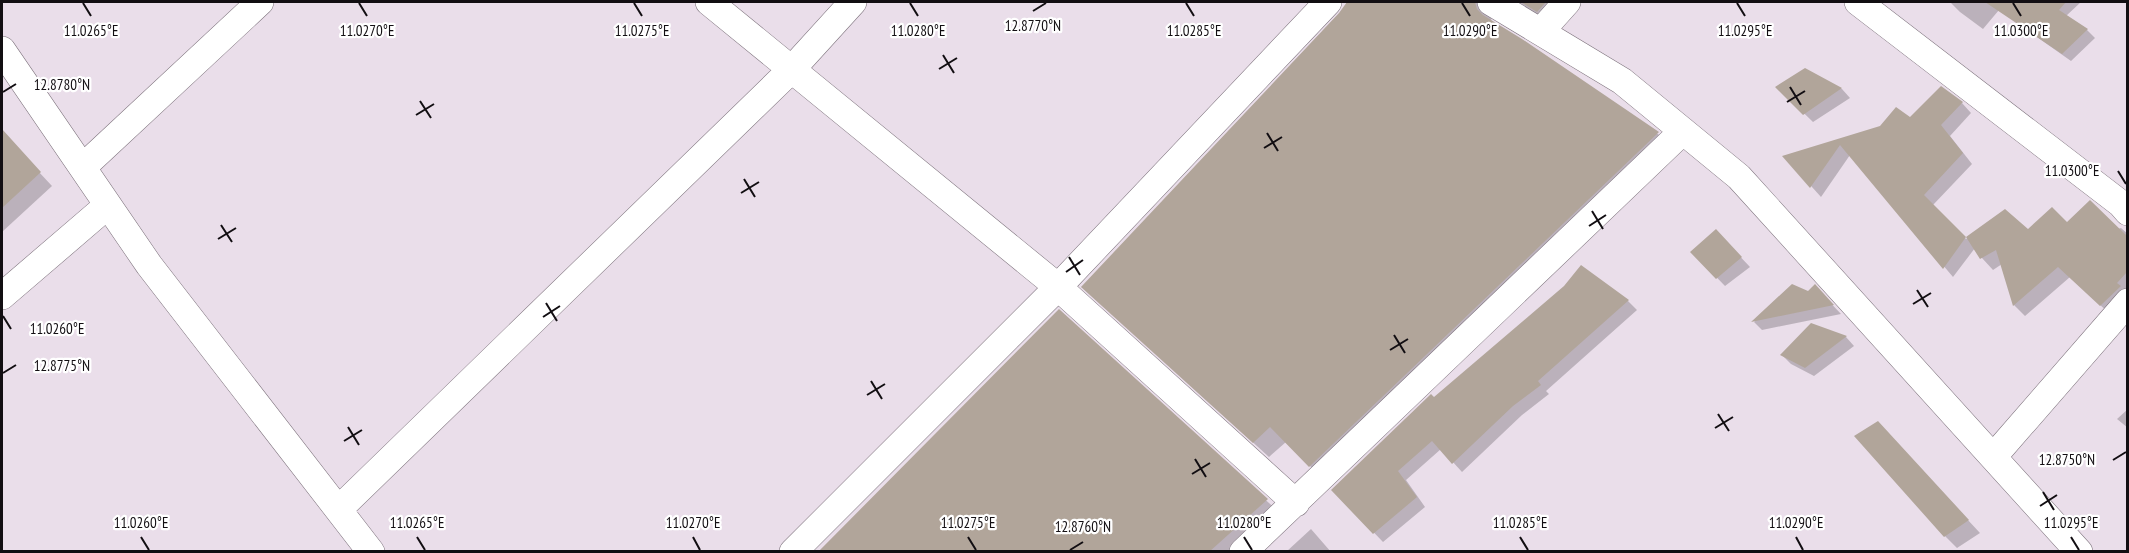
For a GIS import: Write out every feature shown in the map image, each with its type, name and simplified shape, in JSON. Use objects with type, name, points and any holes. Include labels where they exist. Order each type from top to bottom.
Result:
[{"type":"street","points":[[82,167],[260,2]]},
{"type":"street","points":[[709,2],[1058,287],[1296,503]]},
{"type":"street","points":[[339,508],[792,69],[853,2]]},
{"type":"street","points":[[793,552],[1058,287],[1328,2]]},
{"type":"street","points":[[1491,2],[1622,81],[1739,177],[2079,552]]},
{"type":"street","points":[[1541,32],[1567,2]]},
{"type":"street","points":[[1858,2],[2121,204],[2127,212]]},
{"type":"street","points":[[2,50],[149,265],[371,552]]},
{"type":"street","points":[[1243,552],[1683,131]]},
{"type":"street","points":[[2,296],[108,205]]},
{"type":"street","points":[[1994,456],[2127,302]]},
{"type":"building","points":[[1347,2],[1475,2],[1477,9],[1483,15],[1659,132],[1309,467],[1270,427],[1253,443],[1081,287]]},
{"type":"building","points":[[1521,2],[1546,2],[1537,12]]},
{"type":"building","points":[[1985,2],[2066,2],[2059,10],[2088,29],[2062,54]]},
{"type":"building","points":[[1805,68],[1842,88],[1803,115],[1775,87]]},
{"type":"building","points":[[1941,86],[1963,102],[1941,125],[1963,153],[1924,195],[1966,237],[1943,269],[1840,145],[1810,188],[1782,156],[1880,126],[1896,107],[1910,117]]},
{"type":"building","points":[[2,129],[41,172],[2,208]]},
{"type":"building","points":[[2090,200],[2127,236],[2127,272],[2117,283],[2121,286],[2100,306],[2058,267],[2013,306],[1996,250],[1980,259],[1966,237],[2005,209],[2028,229],[2052,207],[2067,222]]},
{"type":"building","points":[[1716,229],[1742,257],[1716,279],[1690,252]]},
{"type":"building","points":[[1581,265],[1629,300],[1538,381],[1541,385],[1513,406],[1452,464],[1432,441],[1398,471],[1417,497],[1373,534],[1331,490],[1431,394],[1434,397],[1564,286]]},
{"type":"building","points":[[1792,284],[1808,291],[1815,284],[1834,305],[1751,322]]},
{"type":"building","points":[[1059,309],[1268,499],[1209,552],[818,552]]},
{"type":"building","points":[[1811,323],[1847,336],[1805,368],[1780,355]]},
{"type":"building","points":[[1878,421],[1969,520],[1944,537],[1854,436]]}]
